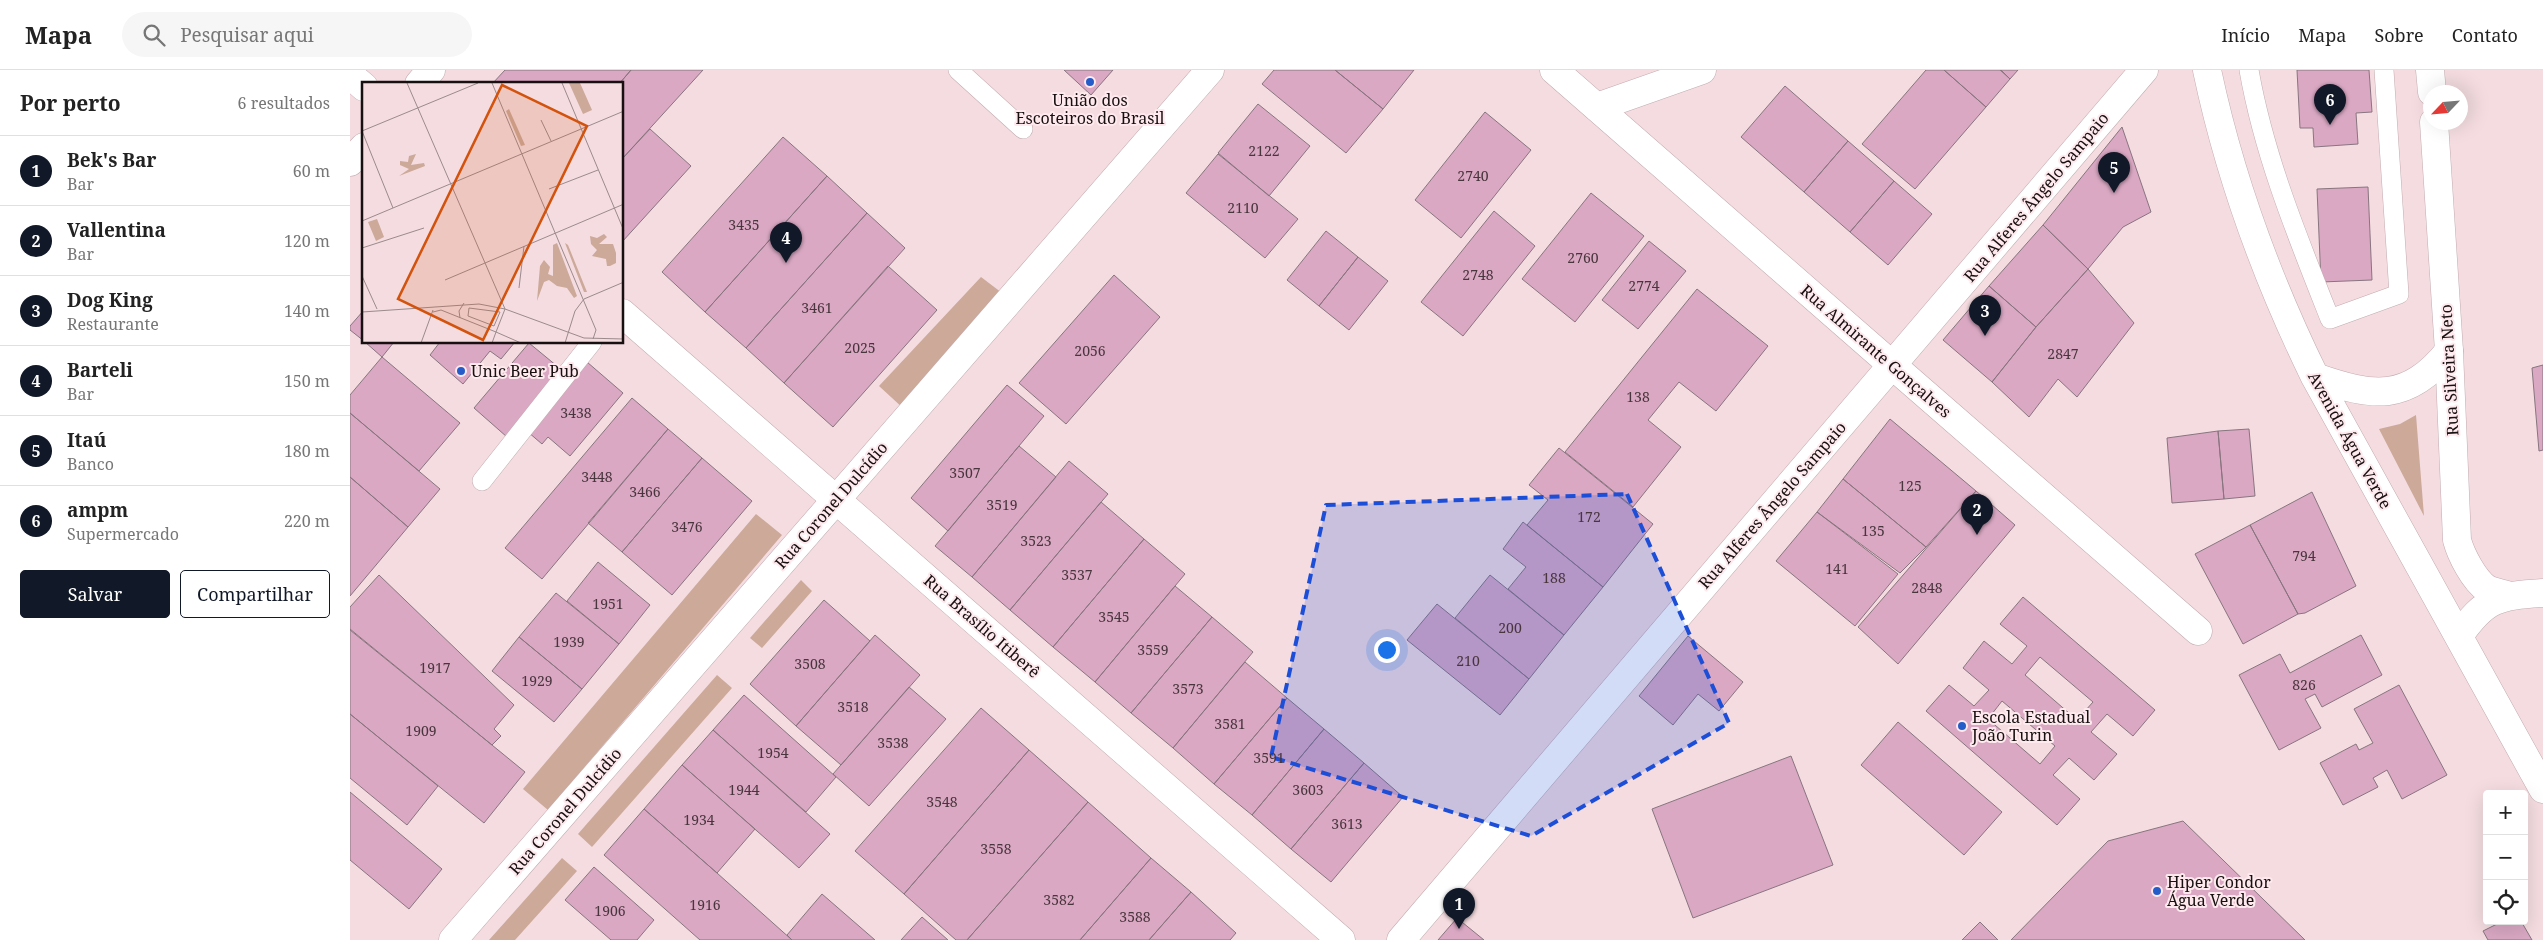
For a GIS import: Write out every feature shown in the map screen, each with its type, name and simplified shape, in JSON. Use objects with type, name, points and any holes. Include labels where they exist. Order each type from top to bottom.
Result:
[{"type":"main road","points":[[421,82],[432,70]]},
{"type":"main road","name":"Rua Coronel Dulcídio","points":[[453,940],[1210,70]]},
{"type":"main road","name":"Rua Almirante Gonçalves","points":[[1554,70],[2198,631]]},
{"type":"main road","points":[[1597,107],[1702,70]]},
{"type":"main road","name":"Rua Alferes Ângelo Sampaio","points":[[1401,940],[2144,70]]},
{"type":"main road","name":"Avenida Água Verde","points":[[2207,70],[2221,131],[2259,252],[2284,312],[2315,377],[2543,789]]},
{"type":"main road","points":[[2430,70],[2431,85]]},
{"type":"main road","points":[[350,75],[362,85]]},
{"type":"main road","name":"Rua Silveira Neto","points":[[2435,130],[2449,351],[2458,540],[2460,550],[2479,581],[2488,589],[2507,595]]},
{"type":"main road","points":[[350,162],[362,149]]},
{"type":"main road","name":"Rua Brasílio Itiberê","points":[[624,315],[1341,940]]},
{"type":"main road","points":[[2315,377],[2355,390],[2377,393],[2398,389],[2418,381],[2436,368],[2449,351]]},
{"type":"main road","points":[[2458,636],[2471,618],[2487,604],[2507,595],[2543,592]]},
{"type":"lane","points":[[958,70],[1023,130]]},
{"type":"lane","points":[[2249,70],[2254,101],[2287,211],[2330,319],[2399,294],[2384,70]]},
{"type":"lane","points":[[482,481],[590,344]]},
{"type":"highlighted area","points":[[1627,494],[1729,723],[1531,836],[1271,757],[1326,505]]},
{"type":"shaded area","points":[[981,277],[1006,296],[904,409],[879,386]]},
{"type":"shaded area","points":[[2416,415],[2424,516],[2379,429],[2400,424]]},
{"type":"shaded area","points":[[756,514],[782,535],[548,810],[523,789]]},
{"type":"shaded area","points":[[801,580],[812,591],[762,648],[750,638]]},
{"type":"shaded area","points":[[717,675],[732,688],[592,847],[578,834]]},
{"type":"shaded area","points":[[562,858],[577,871],[515,940],[489,940]]},
{"type":"building","points":[[505,70],[631,70],[621,82],[494,82]]},
{"type":"building","points":[[631,70],[703,70],[624,157],[624,82],[621,82]]},
{"type":"building","name":"União dos Escoteiros do Brasil","points":[[1064,70],[1113,70],[1091,95]]},
{"type":"building","points":[[1274,70],[1335,70],[1383,109],[1346,153],[1262,84]]},
{"type":"building","points":[[1335,70],[1414,70],[1383,109]]},
{"type":"building","points":[[1926,70],[1944,70],[1986,107],[1915,189],[1862,144]]},
{"type":"building","points":[[1944,70],[2000,70],[2010,79],[1986,107]]},
{"type":"building","points":[[2001,70],[2018,70],[2010,79]]},
{"type":"building","points":[[2297,70],[2369,70],[2372,112],[2356,113],[2358,144],[2314,147],[2313,128],[2300,128]]},
{"type":"building","points":[[1785,86],[1848,141],[1804,192],[1741,137]]},
{"type":"building","points":[[1258,104],[1310,146],[1269,196],[1218,153]]},
{"type":"building","points":[[1485,112],[1531,150],[1461,238],[1415,200]]},
{"type":"building","points":[[2122,127],[2151,212],[2123,227],[2088,269],[2043,225]]},
{"type":"building","points":[[650,129],[691,166],[624,240],[624,157]]},
{"type":"building","points":[[783,137],[827,176],[705,312],[662,272]]},
{"type":"building","points":[[1848,141],[1894,181],[1850,232],[1804,192]]},
{"type":"building","points":[[1218,154],[1298,219],[1265,258],[1186,193]]},
{"type":"building","points":[[827,176],[867,213],[746,348],[705,312]]},
{"type":"building","points":[[1894,181],[1932,214],[1888,265],[1850,232]]},
{"type":"building","points":[[2368,187],[2372,280],[2321,282],[2317,189]]},
{"type":"building","points":[[1591,193],[1644,236],[1575,322],[1522,279]]},
{"type":"building","points":[[1494,211],[1535,246],[1463,336],[1421,302]]},
{"type":"building","points":[[867,213],[905,248],[784,383],[746,348]]},
{"type":"building","points":[[2043,225],[2088,269],[2036,327],[1989,286]]},
{"type":"building","points":[[1326,231],[1358,257],[1319,306],[1287,280]]},
{"type":"building","points":[[1649,241],[1686,271],[1638,329],[1602,300]]},
{"type":"building","points":[[1358,257],[1388,281],[1349,330],[1319,306]]},
{"type":"building","points":[[888,266],[937,310],[833,427],[784,383]]},
{"type":"building","points":[[2088,269],[2134,323],[2077,397],[2058,379],[2029,417],[1992,382],[2036,327]]},
{"type":"building","points":[[1114,275],[1160,317],[1066,424],[1019,383]]},
{"type":"building","points":[[1989,286],[2036,327],[1992,382],[1943,340]]},
{"type":"building","points":[[1697,289],[1768,346],[1716,411],[1679,382],[1648,420],[1681,447],[1633,507],[1565,452]]},
{"type":"building","points":[[362,312],[362,339],[350,330],[350,326]]},
{"type":"building","points":[[367,344],[392,344],[382,357]]},
{"type":"building","name":"Unic Beer Pub","points":[[438,344],[513,344],[501,359],[490,351],[463,384],[430,355]]},
{"type":"building","points":[[528,344],[563,371],[507,437],[474,408]]},
{"type":"building","points":[[382,357],[460,423],[419,471],[350,413],[350,395]]},
{"type":"building","points":[[587,362],[623,393],[570,456],[548,437],[542,444],[528,432]]},
{"type":"building","points":[[2543,365],[2543,450],[2539,451],[2532,368]]},
{"type":"building","points":[[1007,385],[1044,416],[948,531],[911,498]]},
{"type":"building","points":[[632,398],[668,429],[542,579],[505,548]]},
{"type":"building","points":[[350,413],[440,489],[408,527],[350,477]]},
{"type":"building","points":[[1890,419],[1976,491],[1926,547],[1843,479]]},
{"type":"building","points":[[668,429],[702,458],[622,552],[588,523]]},
{"type":"building","points":[[2249,429],[2255,496],[2224,499],[2218,431]]},
{"type":"building","points":[[2218,431],[2224,499],[2172,503],[2167,438]]},
{"type":"building","points":[[1019,446],[1056,477],[972,577],[935,546]]},
{"type":"building","points":[[1559,448],[1653,524],[1603,587],[1527,525],[1548,500],[1529,485]]},
{"type":"building","points":[[702,458],[752,501],[672,595],[622,552]]},
{"type":"building","points":[[1069,461],[1108,494],[1010,610],[972,577]]},
{"type":"building","points":[[350,477],[408,527],[350,596]]},
{"type":"building","points":[[1843,479],[1926,547],[1900,573],[1817,512]]},
{"type":"building","points":[[1976,491],[2015,525],[1898,664],[1858,627]]},
{"type":"building","points":[[2312,492],[2356,586],[2305,613],[2298,614],[2250,525]]},
{"type":"building","points":[[1101,502],[1144,539],[1053,647],[1010,610]]},
{"type":"building","points":[[1817,512],[1898,574],[1855,626],[1776,561]]},
{"type":"building","points":[[1523,522],[1603,587],[1564,635],[1508,589],[1526,567],[1503,549]]},
{"type":"building","points":[[2250,525],[2298,614],[2243,644],[2195,554]]},
{"type":"building","points":[[1144,539],[1185,574],[1095,682],[1053,647]]},
{"type":"building","points":[[598,562],[650,605],[619,644],[567,601]]},
{"type":"building","points":[[379,575],[514,705],[494,729],[501,736],[492,745],[350,630],[350,607]]},
{"type":"building","points":[[1490,575],[1564,635],[1529,679],[1455,618]]},
{"type":"building","points":[[1175,586],[1212,617],[1131,713],[1095,682]]},
{"type":"building","points":[[556,593],[619,644],[582,689],[519,637]]},
{"type":"building","points":[[2023,597],[2155,710],[2133,736],[2107,714],[2091,732],[2117,754],[2094,780],[2069,758],[2053,775],[2080,799],[2057,825],[1926,711],[1949,685],[1974,706],[1989,690],[1963,668],[1984,641],[2012,664],[2027,646],[2000,624]],"holes":[[[2040,657],[2093,702],[2077,720],[2025,675]],[[2002,701],[2055,746],[2040,764],[1988,719]]]},
{"type":"building","points":[[824,600],[870,641],[796,726],[750,684]]},
{"type":"building","points":[[1437,604],[1529,679],[1500,715],[1407,640]]},
{"type":"building","points":[[1212,617],[1253,652],[1173,748],[1131,713]]},
{"type":"building","points":[[350,629],[525,772],[484,823],[350,714]]},
{"type":"building","points":[[875,635],[920,675],[841,765],[796,726]]},
{"type":"building","points":[[2361,635],[2382,675],[2322,707],[2315,694],[2305,699],[2321,728],[2279,750],[2239,675],[2280,654],[2290,673]]},
{"type":"building","points":[[1688,636],[1743,682],[1719,711],[1698,694],[1673,725],[1639,696]]},
{"type":"building","points":[[519,637],[582,689],[554,722],[492,671]]},
{"type":"building","points":[[1245,662],[1287,698],[1214,784],[1173,748]]},
{"type":"building","points":[[2399,685],[2447,775],[2402,799],[2387,770],[2373,778],[2378,787],[2343,805],[2320,763],[2356,744],[2359,750],[2373,743],[2354,709]]},
{"type":"building","points":[[909,687],[946,719],[869,806],[833,774]]},
{"type":"building","points":[[744,695],[836,777],[806,812],[713,730]]},
{"type":"building","points":[[1287,698],[1324,729],[1252,815],[1214,784]]},
{"type":"building","points":[[981,708],[1029,750],[904,894],[855,851]]},
{"type":"building","points":[[350,714],[438,786],[407,825],[350,778]]},
{"type":"building","points":[[1898,722],[2002,812],[1964,855],[1861,765]]},
{"type":"building","points":[[1324,729],[1364,763],[1291,849],[1252,815]]},
{"type":"building","points":[[713,730],[830,834],[799,868],[682,765]]},
{"type":"building","points":[[1029,750],[1088,802],[967,940],[956,940],[904,894]]},
{"type":"building","points":[[1791,756],[1833,865],[1693,918],[1652,809]]},
{"type":"building","points":[[1364,763],[1403,797],[1331,882],[1291,849]]},
{"type":"building","points":[[682,765],[755,829],[717,873],[644,809]]},
{"type":"building","points":[[350,792],[442,869],[409,909],[350,860]]},
{"type":"building","points":[[1088,802],[1151,858],[1080,940],[967,940]]},
{"type":"building","points":[[644,809],[792,940],[700,940],[604,855]]},
{"type":"building","name":"Hiper Condor Água Verde","points":[[2183,821],[2305,940],[2011,940],[2108,841]]},
{"type":"building","points":[[1151,858],[1191,892],[1149,940],[1080,940]]},
{"type":"building","points":[[594,867],[654,920],[637,940],[611,940],[565,900]]},
{"type":"building","points":[[1191,892],[1236,933],[1230,940],[1149,940]]},
{"type":"building","points":[[822,894],[875,940],[792,940],[787,935]]},
{"type":"building","points":[[922,917],[948,940],[901,940]]},
{"type":"building","points":[[1457,918],[1484,940],[1438,940]]},
{"type":"building","points":[[1980,922],[1998,940],[1962,940]]},
{"type":"building","points":[[2495,925],[2523,925],[2532,940],[2488,940],[2483,931]]},
{"type":"place","name":"União dos Escoteiros do Brasil","points":[[1090,82]]},
{"type":"place","name":"ampm","points":[[2330,125]]},
{"type":"place","name":"Itaú","points":[[2114,193]]},
{"type":"place","name":"Barteli","points":[[786,263]]},
{"type":"place","name":"Dog King","points":[[1985,336]]},
{"type":"place","name":"Unic Beer Pub","points":[[461,371]]},
{"type":"place","name":"Vallentina","points":[[1977,535]]},
{"type":"place","name":"Escola Estadual João Turin","points":[[1962,726]]},
{"type":"place","name":"Hiper Condor Água Verde","points":[[2157,891]]},
{"type":"place","name":"Bek's Bar","points":[[1459,929]]}]
